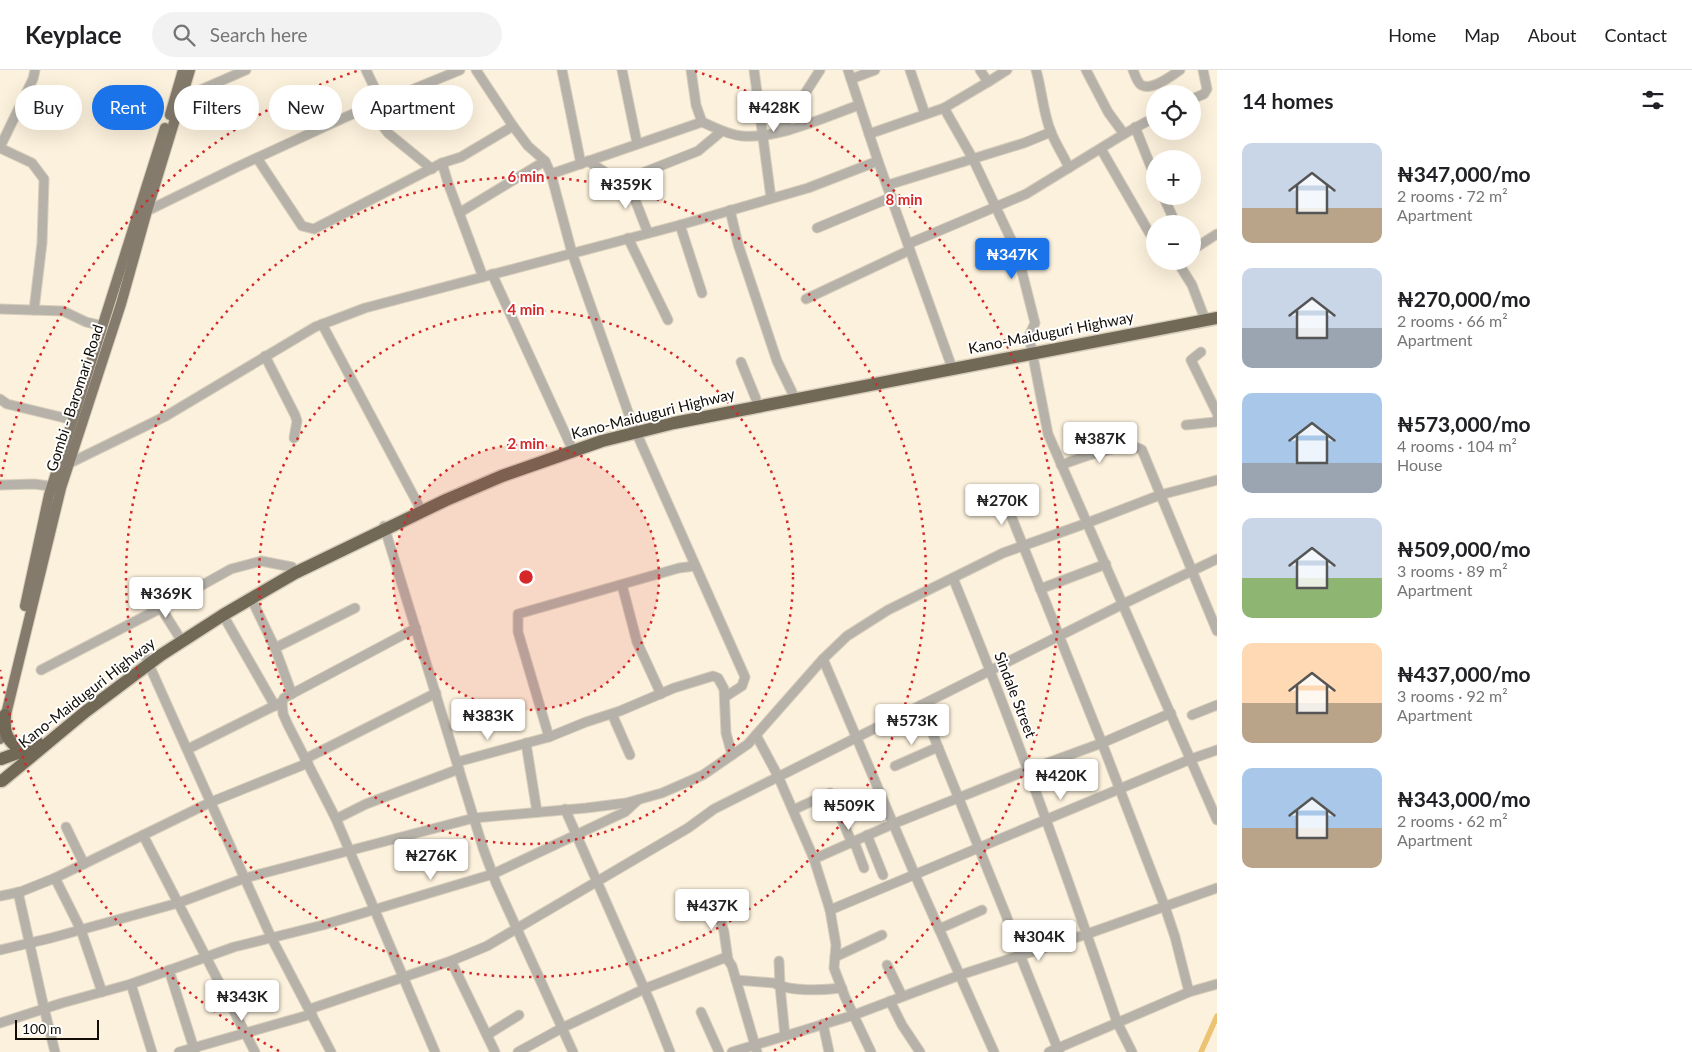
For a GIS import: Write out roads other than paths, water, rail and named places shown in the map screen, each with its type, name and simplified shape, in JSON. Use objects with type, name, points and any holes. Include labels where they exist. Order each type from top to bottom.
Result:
[{"type":"highway","name":"Kano-Maiduguri Highway","points":[[1,782],[178,635],[219,609],[292,567],[502,476],[635,429],[1217,311]]},
{"type":"highway","name":"Kano-Maiduguri Highway","points":[[1,759],[31,747],[147,661],[295,573],[384,527],[419,506],[500,470],[570,444],[756,399],[950,362],[1217,318]]},
{"type":"highway","points":[[2,711],[6,734],[10,742],[21,748],[31,747]]},
{"type":"highway","points":[[1,759],[5,769],[1,782]]},
{"type":"main road","name":"Gombi - Baromari Road","points":[[0,739],[2,711],[57,487],[121,304],[171,122],[183,70]]},
{"type":"main road","name":"Gombi - Baromari Road","points":[[186,85],[190,70]]},
{"type":"main road","name":"Gombi - Baromari Road","points":[[65,461],[73,420],[174,115]]},
{"type":"street","points":[[34,310],[42,243],[44,179],[32,163],[0,148],[33,79],[35,70]]},
{"type":"street","points":[[212,85],[246,70]]},
{"type":"street","points":[[366,70],[373,85]]},
{"type":"street","points":[[476,70],[513,126],[528,146],[544,161],[551,174],[572,253],[635,429],[745,677],[742,686],[725,697]]},
{"type":"street","points":[[562,70],[584,163]]},
{"type":"street","points":[[622,70],[637,143]]},
{"type":"street","points":[[691,70],[696,105],[702,122]]},
{"type":"street","points":[[754,70],[771,198]]},
{"type":"street","points":[[781,131],[820,70]]},
{"type":"street","points":[[875,70],[849,74],[950,362]]},
{"type":"street","points":[[910,70],[925,114]]},
{"type":"street","points":[[980,70],[988,82]]},
{"type":"street","points":[[869,134],[944,108],[1007,70]]},
{"type":"street","points":[[1036,70],[1043,97],[1044,111],[1051,132],[1069,168]]},
{"type":"street","points":[[1086,70],[1108,112],[1124,134]]},
{"type":"street","points":[[1133,70],[1139,83],[1144,87],[1152,87],[1170,73],[1180,70]]},
{"type":"street","points":[[1201,95],[1207,89],[1203,70]]},
{"type":"street","points":[[422,85],[457,71]]},
{"type":"street","points":[[551,174],[702,122],[722,131],[742,136],[763,135],[781,131],[859,104]]},
{"type":"street","points":[[944,108],[973,158],[1017,252],[1035,323],[1029,336],[1048,434],[1217,820]]},
{"type":"street","points":[[147,211],[352,114]]},
{"type":"street","points":[[806,299],[909,247],[1026,194],[1146,122]]},
{"type":"street","points":[[257,158],[302,226],[314,230],[442,163],[461,157],[513,126]]},
{"type":"street","points":[[1135,127],[1146,154]]},
{"type":"street","points":[[386,130],[432,169]]},
{"type":"street","points":[[584,163],[620,181],[698,151],[722,131]]},
{"type":"street","points":[[888,185],[1024,143],[1051,132]]},
{"type":"street","points":[[1101,149],[1146,227]]},
{"type":"street","points":[[459,213],[544,161]]},
{"type":"street","points":[[65,461],[166,416],[322,324],[365,308],[648,233],[808,188],[878,161]]},
{"type":"street","points":[[442,163],[482,277]]},
{"type":"street","points":[[627,179],[648,233]]},
{"type":"street","points":[[817,228],[892,197]]},
{"type":"street","points":[[730,210],[738,244],[775,353],[792,392]]},
{"type":"street","points":[[680,224],[702,293]]},
{"type":"street","points":[[1201,244],[1217,234]]},
{"type":"street","points":[[628,238],[668,320]]},
{"type":"street","points":[[1183,270],[1192,285],[1203,314]]},
{"type":"street","points":[[492,274],[570,444]]},
{"type":"street","points":[[0,309],[63,311],[86,322],[103,326]]},
{"type":"street","points":[[322,324],[419,506]]},
{"type":"street","points":[[1201,352],[1191,360],[1217,413]]},
{"type":"street","points":[[265,356],[296,415],[294,438]]},
{"type":"street","points":[[741,362],[756,399]]},
{"type":"street","points":[[0,399],[7,404],[73,420]]},
{"type":"street","points":[[1186,425],[1215,422],[1217,419]]},
{"type":"street","points":[[1061,465],[1100,452],[1131,446],[1142,450],[1217,631]]},
{"type":"street","points":[[0,950],[178,903],[245,878],[474,818],[626,803],[662,793],[703,774],[748,744],[823,659],[847,636],[888,610],[1003,553],[1087,524],[1160,495],[1217,480]]},
{"type":"street","points":[[0,486],[34,484],[57,487]]},
{"type":"street","points":[[1004,498],[1165,907],[1189,992]]},
{"type":"street","points":[[384,527],[493,874],[573,1052]]},
{"type":"street","points":[[179,1052],[194,1050],[311,1012],[402,976],[451,961],[487,946],[688,828],[714,809],[1123,604],[1217,559]]},
{"type":"street","points":[[41,670],[161,608],[231,569],[261,561],[292,567]]},
{"type":"street","points":[[1040,589],[1106,564]]},
{"type":"street","points":[[549,737],[518,632],[518,614],[680,568],[696,566]]},
{"type":"street","name":"Sindale Street","points":[[954,578],[1047,819],[1117,1022],[1132,1052]]},
{"type":"street","points":[[622,585],[637,642],[661,694]]},
{"type":"street","points":[[251,598],[275,648],[292,694]]},
{"type":"street","points":[[161,608],[178,635]]},
{"type":"street","points":[[275,648],[355,608]]},
{"type":"street","points":[[223,615],[278,704],[336,819],[435,1052]]},
{"type":"street","points":[[188,750],[278,704],[284,698],[416,628]]},
{"type":"street","points":[[823,659],[915,875],[994,1052]]},
{"type":"street","points":[[147,661],[271,937],[331,1052]]},
{"type":"street","points":[[336,819],[366,804],[458,766],[549,737],[700,679],[713,676],[722,683],[725,697],[726,734],[732,755]]},
{"type":"street","points":[[0,896],[18,892],[55,878],[211,802],[306,761],[436,693]]},
{"type":"street","points":[[920,705],[1006,915],[1055,1051],[1117,1022],[1189,992],[1216,983]]},
{"type":"street","points":[[1192,715],[1217,705]]},
{"type":"street","points":[[612,714],[630,755]]},
{"type":"street","points":[[814,859],[893,824],[1028,770],[1102,743],[1171,714]]},
{"type":"street","points":[[756,735],[778,776],[814,859],[830,910],[836,946],[834,968],[871,1052]]},
{"type":"street","points":[[526,743],[537,812]]},
{"type":"street","points":[[895,766],[938,748]]},
{"type":"street","points":[[830,910],[1191,759],[1217,750]]},
{"type":"street","points":[[793,810],[830,793],[864,868]]},
{"type":"street","points":[[0,1023],[44,1008],[131,984],[204,956],[375,910],[493,874],[620,815],[640,799]]},
{"type":"street","points":[[565,809],[670,1052]]},
{"type":"street","points":[[66,827],[84,864]]},
{"type":"street","points":[[868,835],[883,875]]},
{"type":"street","points":[[142,836],[255,1052]]},
{"type":"street","points":[[55,878],[81,930],[102,992]]},
{"type":"street","points":[[732,1052],[756,1048],[785,1036],[854,1015],[960,974],[1087,934],[1217,888]]},
{"type":"street","points":[[18,892],[55,1052]]},
{"type":"street","points":[[714,898],[724,932],[728,960],[736,980],[756,1048]]},
{"type":"street","points":[[939,929],[982,910]]},
{"type":"street","points":[[835,957],[882,934]]},
{"type":"street","points":[[518,1052],[562,1028],[644,989],[720,958],[728,960]]},
{"type":"street","points":[[779,960],[785,1036]]},
{"type":"street","points":[[451,961],[495,1052]]},
{"type":"street","points":[[887,965],[902,996]]},
{"type":"street","points":[[169,970],[194,1050]]},
{"type":"street","points":[[736,980],[767,982],[780,986],[814,990],[842,988]]},
{"type":"street","points":[[131,984],[152,1052]]},
{"type":"street","points":[[890,1001],[902,1025],[920,1052]]},
{"type":"street","points":[[701,1012],[719,1052]]},
{"type":"street","points":[[486,1035],[520,1015]]},
{"type":"street","points":[[823,1024],[829,1052]]},
{"type":"waterway","points":[[1201,1052],[1217,1016]]}]
